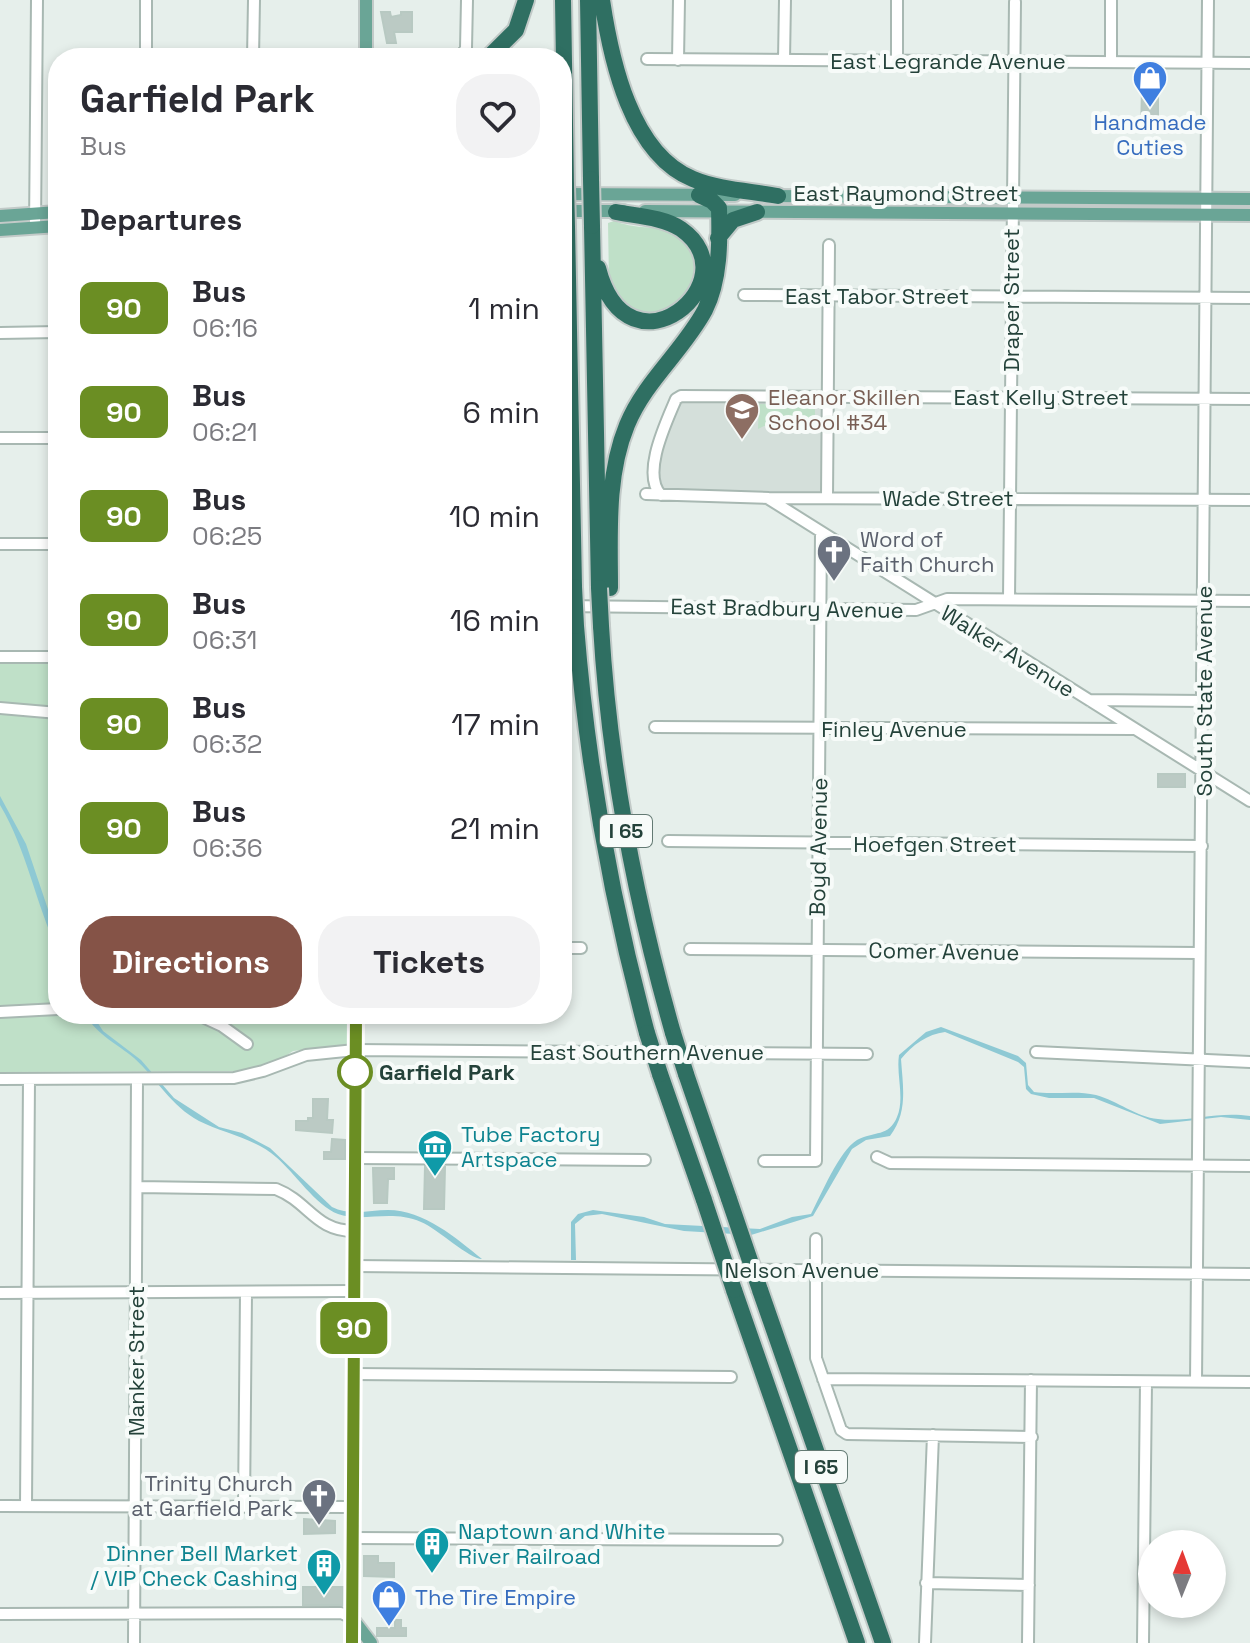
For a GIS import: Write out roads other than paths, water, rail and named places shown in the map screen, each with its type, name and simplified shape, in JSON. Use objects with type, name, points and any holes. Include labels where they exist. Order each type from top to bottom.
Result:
[{"type":"highway","points":[[498,48],[516,30],[526,0]]},
{"type":"highway","name":"I 65","points":[[563,0],[563,48]]},
{"type":"highway","name":"I 65","points":[[588,0],[592,226],[609,721],[637,890],[686,1074],[883,1643]]},
{"type":"highway","points":[[602,0],[622,86],[638,125],[653,150],[672,168],[694,180],[778,196]]},
{"type":"highway","points":[[605,588],[612,484],[621,440],[642,396],[707,306],[716,277],[719,211],[712,201],[699,195]]},
{"type":"highway","points":[[593,246],[607,295],[628,315],[646,321],[662,320],[683,310],[694,298],[701,283],[702,266],[698,251],[688,236],[670,223],[616,212]]},
{"type":"highway","points":[[718,238],[733,220],[757,212]]},
{"type":"highway","name":"I 65","points":[[572,519],[576,626],[588,749],[609,877],[647,1033],[857,1643]]},
{"type":"highway","points":[[572,546],[573,556]]},
{"type":"main road","points":[[366,0],[366,48]]},
{"type":"main road","name":"East Raymond Street","points":[[572,185],[699,195],[1250,199]]},
{"type":"main road","name":"East Raymond Street","points":[[572,218],[616,212],[719,211],[1250,215]]},
{"type":"main road","points":[[0,216],[48,213]]},
{"type":"main road","points":[[0,230],[48,227]]},
{"type":"main road","points":[[352,1643],[356,1024]]},
{"type":"main road","points":[[352,1618],[371,1643]]},
{"type":"street","points":[[35,228],[37,0]]},
{"type":"street","points":[[146,0],[146,48]]},
{"type":"street","points":[[253,48],[254,0]]},
{"type":"street","points":[[466,48],[467,0]]},
{"type":"street","points":[[678,60],[679,0]]},
{"type":"street","points":[[784,60],[785,0]]},
{"type":"street","points":[[897,0],[897,61]]},
{"type":"street","points":[[1111,0],[1111,62]]},
{"type":"street","name":"South State Avenue","points":[[1196,1382],[1208,0]]},
{"type":"street","name":"Draper Street","points":[[1009,599],[1015,2]]},
{"type":"street","name":"East Legrande Avenue","points":[[647,59],[1250,63]]},
{"type":"street","points":[[827,498],[829,245]]},
{"type":"street","name":"East Tabor Street","points":[[744,295],[1250,298]]},
{"type":"street","points":[[0,333],[48,332]]},
{"type":"street","name":"East Kelly Street","points":[[661,495],[652,476],[660,440],[676,399],[688,395],[1250,399]]},
{"type":"street","points":[[0,438],[48,438]]},
{"type":"street","name":"Wade Street","points":[[646,494],[768,498],[1250,500]]},
{"type":"street","name":"Walker Avenue","points":[[768,498],[1250,801]]},
{"type":"street","name":"Boyd Avenue","points":[[764,1161],[816,1161],[821,532]]},
{"type":"street","points":[[0,544],[48,544]]},
{"type":"street","name":"East Bradbury Avenue","points":[[572,606],[916,610],[947,599],[1250,601]]},
{"type":"street","points":[[0,657],[48,657]]},
{"type":"street","points":[[1087,700],[1204,701]]},
{"type":"street","points":[[0,708],[48,712]]},
{"type":"street","name":"Finley Avenue","points":[[655,727],[1133,729]]},
{"type":"street","name":"Hoefgen Street","points":[[668,841],[1202,846]]},
{"type":"street","points":[[572,948],[581,948]]},
{"type":"street","name":"Comer Avenue","points":[[690,949],[1198,953]]},
{"type":"street","points":[[0,1012],[48,1010]]},
{"type":"street","points":[[220,1024],[247,1044]]},
{"type":"street","name":"East Southern Avenue","points":[[0,1079],[244,1076],[306,1055],[355,1050],[867,1054]]},
{"type":"street","points":[[1036,1052],[1250,1062]]},
{"type":"street","points":[[26,1506],[29,1079]]},
{"type":"street","name":"Manker Street","points":[[134,1643],[137,1187],[141,1079]]},
{"type":"street","points":[[877,1157],[890,1163],[1250,1166]]},
{"type":"street","points":[[355,1158],[645,1160]]},
{"type":"street","points":[[137,1187],[276,1189],[296,1199],[325,1226],[354,1228]]},
{"type":"street","points":[[816,1239],[815,1346],[838,1426],[847,1434],[1032,1437]]},
{"type":"street","name":"Nelson Avenue","points":[[354,1266],[1250,1274]]},
{"type":"street","points":[[0,1293],[354,1291]]},
{"type":"street","points":[[244,1506],[246,1292]]},
{"type":"street","points":[[353,1374],[731,1377]]},
{"type":"street","points":[[823,1379],[1250,1382]]},
{"type":"street","points":[[1028,1643],[1031,1380]]},
{"type":"street","points":[[1143,1643],[1146,1382]]},
{"type":"street","points":[[925,1643],[933,1435]]},
{"type":"street","points":[[0,1506],[353,1507]]},
{"type":"street","points":[[352,1538],[777,1540]]},
{"type":"street","points":[[926,1583],[1029,1585]]},
{"type":"street","points":[[0,1614],[341,1613],[352,1618]]},
{"type":"water","points":[[0,796],[26,844],[48,909],[48,926],[17,840],[0,805]]},
{"type":"water","points":[[93,1024],[98,1024],[103,1031],[141,1060],[174,1098],[219,1127],[242,1133],[270,1148],[332,1207],[360,1212],[401,1211],[414,1215],[439,1227],[482,1259],[410,1218],[347,1216],[330,1210],[268,1151],[189,1115],[134,1058]]},
{"type":"water","points":[[941,1027],[1018,1056],[1026,1063],[1028,1085],[1034,1092],[1096,1095],[1158,1119],[1237,1115],[1250,1116],[1250,1120],[1221,1117],[1160,1124],[1094,1098],[1049,1098],[1031,1094],[1026,1089],[1024,1067],[1018,1062],[945,1032],[939,1033],[921,1041],[901,1059],[902,1109],[890,1136],[866,1140],[852,1149],[813,1216],[751,1235],[684,1231],[602,1214],[585,1216],[575,1224],[576,1260],[571,1260],[571,1222],[578,1214],[593,1210],[644,1217],[665,1224],[760,1229],[792,1217],[811,1214],[837,1163],[850,1146],[863,1137],[885,1131],[894,1123],[900,1102],[899,1055],[926,1032]]},
{"type":"place","name":"Handmade Cuties","points":[[1150,109]]},
{"type":"place","name":"Eleanor Skillen School #34","points":[[742,441]]},
{"type":"place","name":"Word of Faith Church","points":[[834,583]]},
{"type":"place","name":"Garfield Park","points":[[355,1072]]},
{"type":"place","name":"Tube Factory Artspace","points":[[435,1178]]},
{"type":"place","name":"Trinity Church at Garfield Park","points":[[319,1527]]},
{"type":"place","name":"Naptown and White River Railroad","points":[[432,1575]]},
{"type":"place","name":"Dinner Bell Market / VIP Check Cashing","points":[[324,1597]]},
{"type":"place","name":"The Tire Empire","points":[[389,1628]]}]
